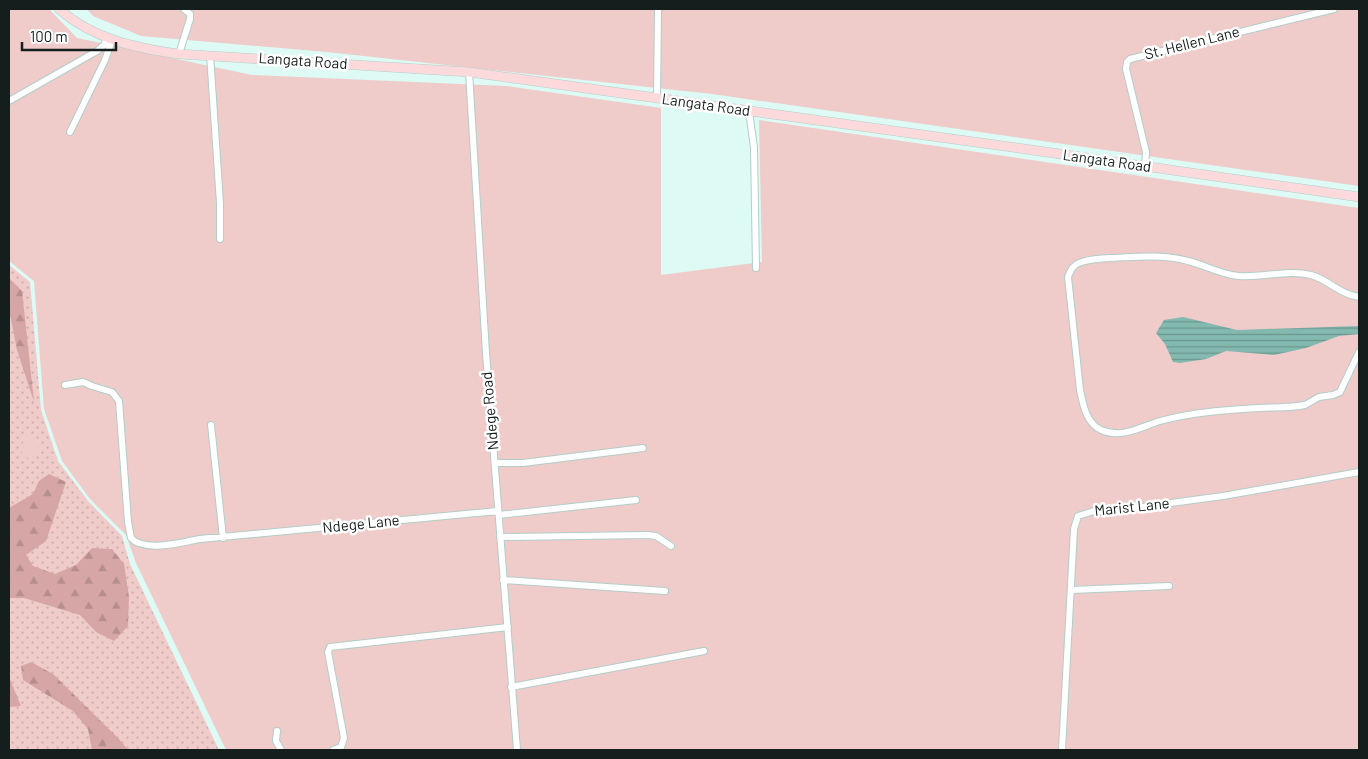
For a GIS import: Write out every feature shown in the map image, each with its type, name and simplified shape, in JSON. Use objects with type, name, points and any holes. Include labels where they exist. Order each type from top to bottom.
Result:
[{"type":"main road","name":"Langata Road","points":[[59,9],[81,26],[110,39],[128,45],[179,54],[469,72],[1359,197]]},
{"type":"street","points":[[179,54],[190,19],[190,14],[184,9]]},
{"type":"street","points":[[657,98],[658,9]]},
{"type":"street","name":"St. Hellen Lane","points":[[1145,166],[1146,152],[1126,69],[1127,62],[1132,58],[1320,10],[1334,9]]},
{"type":"street","points":[[9,101],[98,51],[110,39]]},
{"type":"street","points":[[70,132],[105,60],[110,39]]},
{"type":"street","points":[[210,55],[220,203],[220,239]]},
{"type":"street","name":"Ndege Road","points":[[469,72],[486,353],[511,687],[518,750]]},
{"type":"street","points":[[749,111],[754,148],[756,268]]},
{"type":"street","points":[[1359,297],[1344,293],[1310,275],[1239,276],[1188,260],[1163,256],[1098,259],[1080,262],[1072,268],[1068,278],[1080,390],[1084,408],[1094,425],[1111,433],[1124,433],[1163,420],[1190,414],[1305,405],[1318,397],[1340,392],[1359,352]]},
{"type":"street","name":"Ndege Lane","points":[[65,385],[83,382],[112,392],[119,401],[129,534],[134,541],[148,546],[636,500]]},
{"type":"street","points":[[211,425],[223,538]]},
{"type":"street","points":[[494,463],[523,463],[643,448]]},
{"type":"street","name":"Marist Lane","points":[[1062,750],[1074,529],[1078,516],[1094,510],[1134,508],[1223,496],[1359,472]]},
{"type":"street","points":[[500,537],[656,536],[671,546]]},
{"type":"street","points":[[503,580],[665,591]]},
{"type":"street","points":[[1071,590],[1169,586]]},
{"type":"street","points":[[333,750],[341,748],[344,738],[328,652],[330,647],[508,627]]},
{"type":"street","points":[[511,687],[704,652]]},
{"type":"street","points":[[277,731],[276,741],[281,750]]},
{"type":"shaded area","points":[[9,9],[49,9],[77,38],[252,75],[506,86],[661,108],[661,275],[762,262],[759,120],[1359,208],[1359,750],[226,750],[136,563],[126,535],[90,499],[62,461],[44,409],[34,281],[9,261]]},
{"type":"shaded area","points":[[87,9],[1359,9],[1359,186],[712,94],[327,52],[141,36],[93,16]]},
{"type":"shaded area","points":[[9,265],[30,282],[41,410],[58,461],[88,501],[122,536],[130,564],[219,750],[9,750]]},
{"type":"shaded area","points":[[1183,317],[1237,330],[1359,326],[1359,334],[1339,336],[1306,348],[1274,355],[1226,351],[1206,359],[1180,363],[1173,362],[1165,344],[1156,333],[1164,320]]},
{"type":"shaded area","points":[[28,435],[35,436],[39,441],[38,453],[31,459],[23,456],[22,450],[23,442]]},
{"type":"green space","points":[[9,278],[22,291],[34,402],[17,350],[9,314]]},
{"type":"green space","points":[[49,474],[66,482],[46,541],[26,555],[33,566],[55,574],[76,565],[92,548],[112,549],[124,564],[129,597],[128,626],[114,641],[96,632],[80,615],[24,598],[9,598],[9,508],[33,494],[39,481]]},
{"type":"green space","points":[[31,662],[53,674],[128,750],[92,750],[88,729],[73,711],[23,680],[21,666]]},
{"type":"green space","points":[[9,677],[21,706],[9,707]]}]
